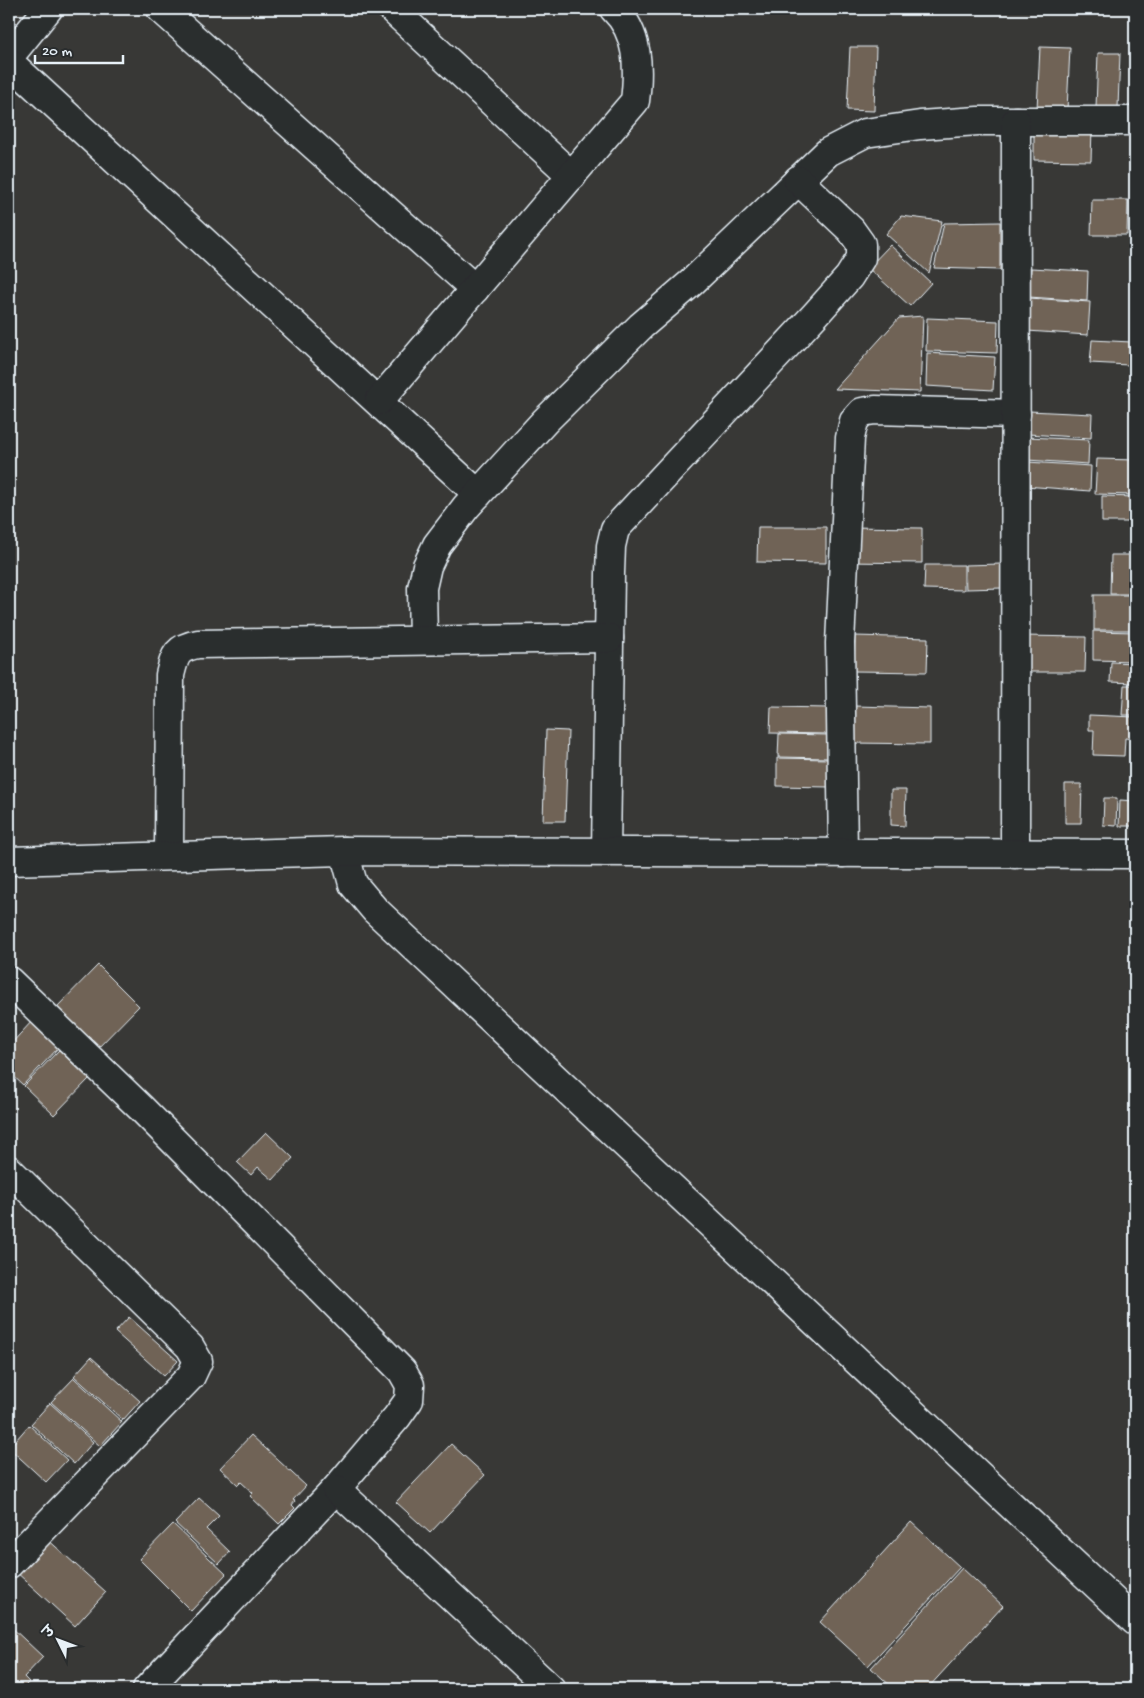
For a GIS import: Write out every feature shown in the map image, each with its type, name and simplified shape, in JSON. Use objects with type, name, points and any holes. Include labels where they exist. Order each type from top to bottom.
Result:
[{"type":"street","points":[[392,9],[572,176]]},
{"type":"street","points":[[379,401],[635,101],[639,71],[636,49],[622,16],[614,9]]},
{"type":"street","points":[[9,57],[45,10]]},
{"type":"street","points":[[170,11],[476,288]]},
{"type":"street","points":[[9,62],[478,494]]},
{"type":"street","points":[[1016,121],[1016,854]]},
{"type":"street","points":[[423,640],[422,588],[427,566],[438,544],[478,494],[545,421],[641,326],[691,283],[828,152],[865,133],[920,125],[1016,121],[1135,121]]},
{"type":"street","points":[[606,852],[611,546],[615,529],[815,315],[849,277],[861,258],[861,244],[851,230],[798,180]]},
{"type":"street","points":[[843,853],[840,643],[850,438],[854,421],[862,412],[875,410],[1016,414]]},
{"type":"street","points":[[168,855],[170,675],[174,656],[185,646],[198,644],[609,638]]},
{"type":"street","points":[[9,861],[344,851],[1135,854]]},
{"type":"street","points":[[344,851],[353,884],[375,910],[1135,1621]]},
{"type":"street","points":[[9,981],[141,1108],[402,1370],[410,1385],[408,1400],[336,1489],[156,1686]]},
{"type":"street","points":[[9,1170],[190,1346],[198,1361],[191,1376],[14,1547]]},
{"type":"street","points":[[336,1489],[551,1689]]},
{"type":"building","points":[[850,47],[876,47],[874,111],[847,110]]},
{"type":"building","points":[[1040,47],[1070,48],[1067,110],[1037,109]]},
{"type":"building","points":[[1098,53],[1120,53],[1118,108],[1096,108]]},
{"type":"building","points":[[1034,127],[1092,127],[1091,161],[1034,160]]},
{"type":"building","points":[[1092,200],[1128,200],[1127,235],[1091,235]]},
{"type":"building","points":[[901,216],[942,221],[929,273],[886,234]]},
{"type":"building","points":[[1000,222],[1000,270],[934,268],[944,223]]},
{"type":"building","points":[[890,245],[931,283],[910,306],[868,268]]},
{"type":"building","points":[[1031,268],[1088,271],[1087,301],[1029,297]]},
{"type":"building","points":[[1029,298],[1090,302],[1088,335],[1027,331]]},
{"type":"building","points":[[923,316],[920,392],[835,389],[899,318]]},
{"type":"building","points":[[1133,317],[1135,317],[1135,339],[1132,339]]},
{"type":"building","points":[[927,318],[998,321],[997,353],[926,351]]},
{"type":"building","points":[[1092,340],[1131,342],[1129,365],[1090,363]]},
{"type":"building","points":[[927,353],[995,357],[993,390],[926,386]]},
{"type":"building","points":[[1029,411],[1092,414],[1091,438],[1028,434]]},
{"type":"building","points":[[1028,437],[1089,440],[1088,464],[1027,460]]},
{"type":"building","points":[[1097,459],[1135,460],[1135,495],[1095,494]]},
{"type":"building","points":[[1027,462],[1091,466],[1090,491],[1025,486]]},
{"type":"building","points":[[1102,496],[1135,497],[1135,522],[1102,522]]},
{"type":"building","points":[[758,527],[826,527],[826,563],[757,562]]},
{"type":"building","points":[[848,527],[922,528],[922,563],[847,562]]},
{"type":"building","points":[[1111,555],[1135,555],[1135,594],[1110,594]]},
{"type":"building","points":[[1001,564],[1002,588],[966,589],[965,565]]},
{"type":"building","points":[[925,565],[964,565],[964,590],[924,589]]},
{"type":"building","points":[[1094,595],[1135,595],[1135,630],[1094,630]]},
{"type":"building","points":[[1093,631],[1135,632],[1135,661],[1093,660]]},
{"type":"building","points":[[855,636],[928,638],[927,672],[854,671]]},
{"type":"building","points":[[1022,636],[1086,637],[1085,672],[1021,672]]},
{"type":"building","points":[[1111,662],[1135,663],[1135,683],[1110,682]]},
{"type":"building","points":[[1124,685],[1135,685],[1135,715],[1122,715]]},
{"type":"building","points":[[854,706],[930,708],[930,744],[852,743]]},
{"type":"building","points":[[771,707],[829,708],[828,734],[770,733]]},
{"type":"building","points":[[1089,715],[1135,717],[1135,739],[1125,738],[1124,756],[1093,755],[1094,730],[1089,730]]},
{"type":"building","points":[[546,730],[568,731],[565,821],[543,821]]},
{"type":"building","points":[[779,734],[829,735],[829,758],[778,757]]},
{"type":"building","points":[[777,758],[830,759],[829,787],[777,786]]},
{"type":"building","points":[[1065,784],[1082,784],[1081,823],[1065,823]]},
{"type":"building","points":[[891,790],[906,790],[905,826],[891,825]]},
{"type":"building","points":[[1104,798],[1117,798],[1116,826],[1103,825]]},
{"type":"building","points":[[1120,800],[1135,801],[1135,826],[1119,826]]},
{"type":"building","points":[[98,965],[139,1006],[94,1052],[53,1011]]},
{"type":"building","points":[[33,1020],[60,1046],[23,1085],[9,1072],[9,1046]]},
{"type":"building","points":[[59,1050],[89,1079],[54,1115],[24,1086]]},
{"type":"building","points":[[266,1132],[293,1158],[273,1180],[258,1167],[251,1175],[237,1162]]},
{"type":"building","points":[[129,1317],[178,1361],[164,1376],[115,1332]]},
{"type":"building","points":[[91,1357],[140,1401],[123,1420],[74,1376]]},
{"type":"building","points":[[74,1378],[122,1422],[100,1446],[51,1402]]},
{"type":"building","points":[[50,1403],[93,1442],[74,1464],[31,1424]]},
{"type":"building","points":[[29,1425],[67,1460],[46,1482],[9,1448]]},
{"type":"building","points":[[251,1435],[306,1486],[293,1500],[295,1501],[292,1505],[295,1508],[279,1524],[250,1496],[253,1493],[241,1482],[238,1485],[220,1468]]},
{"type":"building","points":[[451,1444],[485,1475],[430,1533],[396,1502]]},
{"type":"building","points":[[199,1498],[219,1516],[206,1529],[230,1552],[219,1564],[175,1523]]},
{"type":"building","points":[[911,1522],[960,1567],[868,1666],[820,1622]]},
{"type":"building","points":[[173,1524],[226,1574],[191,1611],[139,1559]]},
{"type":"building","points":[[45,1537],[106,1592],[75,1626],[15,1571]]},
{"type":"building","points":[[962,1568],[1003,1606],[927,1689],[894,1689],[871,1668]]},
{"type":"building","points":[[9,1625],[43,1657],[24,1677],[29,1682],[22,1689],[9,1688]]}]
